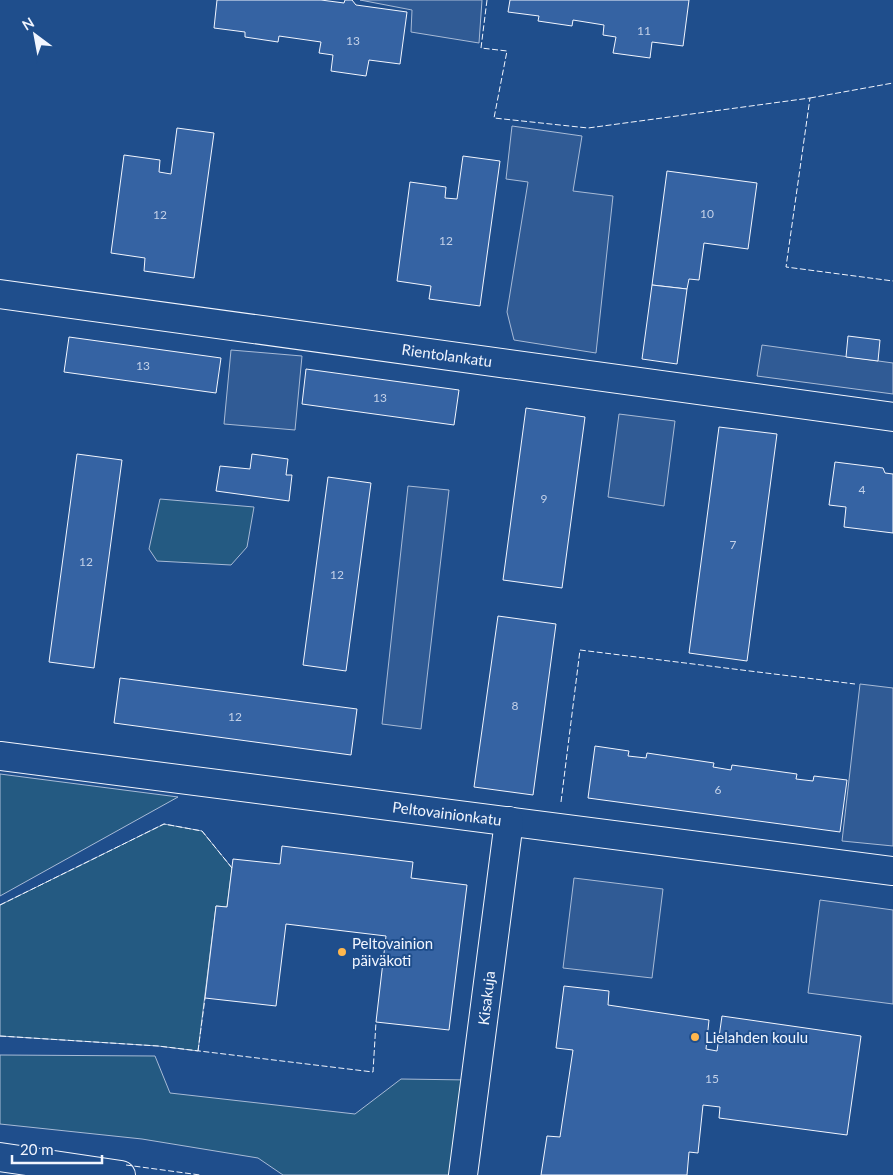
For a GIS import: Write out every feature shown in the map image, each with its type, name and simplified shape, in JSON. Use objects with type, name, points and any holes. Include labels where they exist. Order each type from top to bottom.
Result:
[{"type":"street","name":"Rientolankatu","points":[[0,294],[893,417]]},
{"type":"street","name":"Peltovainionkatu","points":[[0,756],[893,871]]},
{"type":"street","name":"Kisakuja","points":[[463,1175],[509,821]]},
{"type":"street","points":[[0,1158],[121,1175]]},
{"type":"shaded area","points":[[360,0],[482,0],[479,43],[411,32],[412,10]]},
{"type":"shaded area","points":[[512,126],[582,136],[573,191],[613,196],[596,353],[514,340],[507,312],[528,182],[506,179]]},
{"type":"shaded area","points":[[762,345],[893,363],[893,394],[757,376]]},
{"type":"shaded area","points":[[231,350],[302,356],[295,430],[224,424]]},
{"type":"shaded area","points":[[619,414],[675,421],[664,506],[608,497]]},
{"type":"shaded area","points":[[408,486],[449,490],[421,729],[382,724]]},
{"type":"shaded area","points":[[160,499],[254,507],[247,547],[231,565],[157,561],[149,549]]},
{"type":"shaded area","points":[[860,684],[893,688],[893,846],[842,841]]},
{"type":"shaded area","points":[[0,774],[178,797],[0,896]]},
{"type":"shaded area","points":[[164,824],[202,831],[232,868],[227,907],[216,906],[198,1051],[158,1046],[0,1036],[0,905]]},
{"type":"shaded area","points":[[574,878],[663,889],[652,978],[563,968]]},
{"type":"shaded area","points":[[820,900],[893,910],[893,1004],[808,993]]},
{"type":"shaded area","points":[[0,1055],[155,1056],[170,1093],[355,1114],[401,1079],[469,1080],[450,1175],[283,1175],[258,1158],[142,1139],[0,1124]]},
{"type":"building","points":[[217,0],[321,0],[344,3],[345,0],[352,0],[356,5],[407,12],[400,64],[369,60],[366,76],[331,71],[333,55],[319,53],[321,42],[279,36],[278,42],[245,37],[245,32],[214,28]]},
{"type":"building","points":[[510,0],[689,0],[683,46],[652,42],[650,58],[613,53],[616,37],[603,35],[604,25],[573,20],[572,26],[538,21],[539,16],[508,12]]},
{"type":"building","points":[[177,128],[214,133],[194,278],[144,271],[145,258],[111,253],[124,155],[160,160],[159,172],[171,174]]},
{"type":"building","points":[[463,156],[500,161],[480,306],[429,299],[431,286],[397,281],[410,182],[446,187],[445,198],[457,199]]},
{"type":"building","points":[[667,171],[757,183],[748,249],[704,243],[699,280],[689,279],[687,289],[652,285]]},
{"type":"building","points":[[652,285],[687,289],[677,364],[642,359]]},
{"type":"building","points":[[848,336],[880,340],[878,361],[846,357]]},
{"type":"building","points":[[69,337],[221,358],[216,393],[64,372]]},
{"type":"building","points":[[306,369],[459,390],[454,425],[302,404]]},
{"type":"building","points":[[526,408],[585,417],[562,588],[503,580]]},
{"type":"building","points":[[719,427],[777,434],[747,661],[689,653]]},
{"type":"building","points":[[77,454],[122,460],[94,668],[49,662]]},
{"type":"building","points":[[252,454],[288,459],[286,475],[292,475],[289,501],[216,491],[220,466],[250,469]]},
{"type":"building","points":[[835,462],[883,468],[885,473],[893,474],[893,533],[844,527],[846,507],[829,505]]},
{"type":"building","points":[[328,477],[371,483],[346,671],[303,665]]},
{"type":"building","points":[[498,616],[556,624],[533,795],[474,787]]},
{"type":"building","points":[[120,678],[357,709],[351,755],[114,723]]},
{"type":"building","points":[[595,746],[629,751],[628,756],[646,758],[647,753],[714,763],[713,767],[731,770],[732,765],[797,774],[796,779],[813,781],[814,776],[847,780],[840,832],[588,798]]},
{"type":"building","name":"Peltovainion päiväkoti","points":[[282,846],[413,862],[411,878],[467,885],[449,1030],[376,1022],[386,936],[286,924],[276,1006],[205,998],[216,906],[227,907],[233,859],[280,864]]},
{"type":"building","points":[[564,986],[609,991],[608,1005],[709,1020],[706,1049],[717,1051],[722,1016],[861,1036],[847,1135],[719,1118],[720,1107],[703,1105],[698,1153],[689,1152],[687,1175],[541,1175],[547,1136],[560,1137],[573,1050],[556,1048]]},
{"type":"fence","points":[[487,0],[481,48],[507,51],[494,118],[588,128],[810,98],[786,267],[893,281]]},
{"type":"fence","points":[[810,98],[893,83]]},
{"type":"fence","points":[[561,802],[580,650],[855,684]]},
{"type":"fence","points":[[0,905],[164,824],[202,831],[232,868]]},
{"type":"fence","points":[[198,1051],[205,998]]},
{"type":"fence","points":[[0,1036],[158,1046],[373,1072],[376,1022]]},
{"type":"fence","points":[[126,1165],[200,1175]]},
{"type":"place","name":"Peltovainion päiväkoti","points":[[342,952]]},
{"type":"place","name":"Lielahden koulu","points":[[695,1037]]}]
